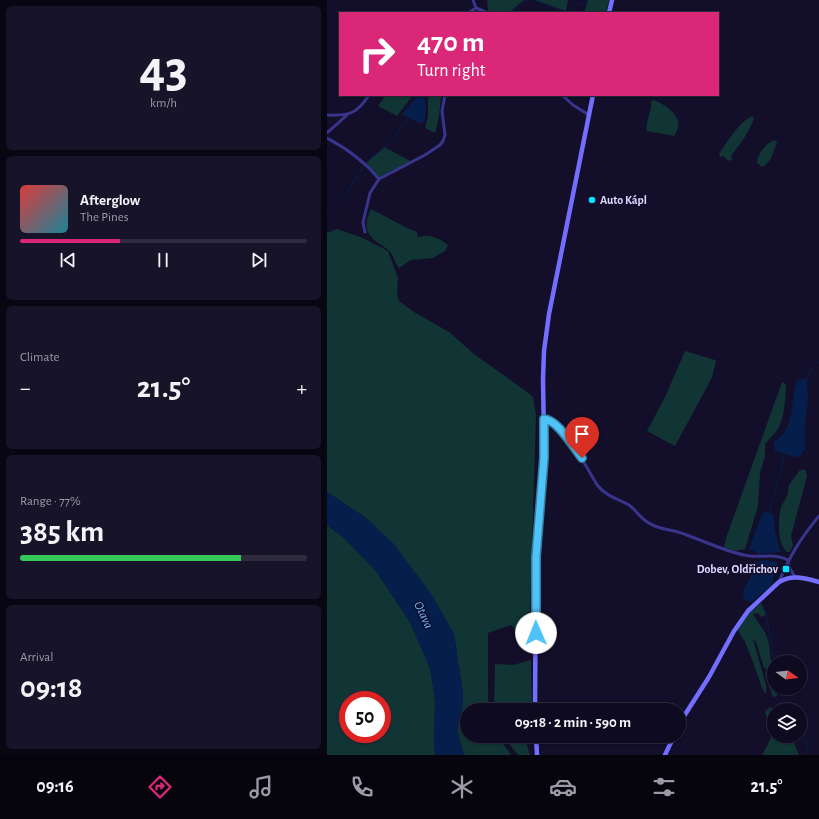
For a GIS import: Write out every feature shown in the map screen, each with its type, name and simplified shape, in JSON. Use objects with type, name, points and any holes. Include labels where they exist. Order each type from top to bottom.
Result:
[{"type":"main road","points":[[609,12],[612,0]]},
{"type":"main road","points":[[535,703],[536,557],[544,458],[544,351],[549,314],[593,96]]},
{"type":"main road","points":[[686,713],[709,678],[734,631],[748,611],[779,582],[785,579],[795,577],[819,582]]},
{"type":"main road","points":[[536,743],[537,755]]},
{"type":"main road","points":[[665,755],[670,743]]},
{"type":"street","points":[[473,0],[476,8],[486,12]]},
{"type":"street","points":[[470,12],[476,8]]},
{"type":"street","points":[[327,133],[347,115],[358,109],[368,96]]},
{"type":"street","points":[[365,232],[363,223],[370,194],[379,178],[416,160],[442,143],[445,135],[442,111],[445,96]]},
{"type":"street","points":[[563,96],[573,105],[589,115]]},
{"type":"street","points":[[327,115],[347,115]]},
{"type":"street","points":[[327,138],[349,151],[379,178]]},
{"type":"street","points":[[544,419],[550,421],[562,432],[582,458],[603,491],[629,506],[650,524],[744,555],[776,556],[783,557],[788,560]]},
{"type":"street","points":[[779,582],[788,560],[803,535],[819,516]]},
{"type":"street","points":[[788,560],[789,567],[795,577]]},
{"type":"green space","points":[[524,0],[509,12],[490,12],[488,10],[487,1]]},
{"type":"green space","points":[[535,0],[568,0],[566,11]]},
{"type":"green space","points":[[588,0],[609,0],[606,12],[584,12]]},
{"type":"green space","points":[[385,96],[412,96],[397,116],[378,106]]},
{"type":"green space","points":[[428,96],[441,96],[439,117],[435,133],[425,128],[428,116]]},
{"type":"green space","points":[[654,100],[670,110],[677,119],[677,130],[674,136],[647,131],[651,101]]},
{"type":"green space","points":[[752,116],[754,118],[750,129],[731,156],[733,159],[729,161],[723,156],[720,157],[719,154],[734,133],[742,123]]},
{"type":"green space","points":[[774,140],[777,142],[772,156],[768,163],[762,167],[757,163],[760,153],[765,146]]},
{"type":"green space","points":[[384,147],[412,162],[379,177],[365,164]]},
{"type":"green space","points":[[371,209],[417,232],[418,238],[422,236],[430,236],[442,241],[448,245],[445,251],[433,258],[411,260],[399,268],[390,252],[373,239],[368,232],[366,223]]},
{"type":"green space","points":[[337,229],[363,238],[388,251],[398,278],[397,292],[399,301],[414,312],[449,332],[474,354],[533,397],[536,416],[529,644],[511,625],[488,633],[488,703],[463,703],[454,634],[366,518],[327,492],[327,233]]},
{"type":"green space","points":[[685,351],[715,360],[716,362],[712,377],[675,446],[647,431],[666,395]]},
{"type":"green space","points":[[782,382],[786,384],[783,414],[778,429],[765,444],[765,456],[760,473],[758,506],[745,549],[735,551],[724,547],[726,538]]},
{"type":"green space","points":[[804,469],[807,476],[791,536],[793,545],[790,552],[787,552],[781,543],[779,531],[781,507],[791,483],[799,471]]},
{"type":"green space","points":[[327,525],[344,538],[376,571],[410,622],[430,668],[435,702],[434,748],[436,755],[327,755]]},
{"type":"green space","points":[[761,603],[766,615],[761,617],[758,613],[753,614],[766,634],[769,644],[770,655],[767,655],[767,669],[764,668],[756,642],[753,639],[766,685],[766,693],[762,688],[745,642],[737,629],[749,613]]},
{"type":"green space","points":[[531,660],[532,703],[494,703],[495,664],[513,665]]},
{"type":"green space","points":[[767,669],[767,680],[765,675]]},
{"type":"green space","points":[[460,718],[460,741],[457,730]]},
{"type":"green space","points":[[461,743],[503,743],[511,755],[464,755]]},
{"type":"green space","points":[[509,743],[528,743],[527,745],[530,755],[518,755]]},
{"type":"green space","points":[[768,743],[794,743],[799,755],[762,755]]},
{"type":"water","points":[[423,97],[426,110],[423,123],[419,123],[403,115],[403,113],[416,98]]},
{"type":"water","points":[[807,379],[808,400],[805,427],[805,449],[799,457],[795,457],[775,451],[774,442],[783,434],[788,425],[795,387],[797,381]]},
{"type":"water","name":"Otava","points":[[327,492],[366,518],[393,543],[432,595],[454,634],[463,694],[463,703],[460,703],[460,718],[457,730],[464,755],[436,755],[434,748],[435,702],[430,668],[410,622],[376,571],[344,538],[327,525]]},
{"type":"water","points":[[766,511],[774,515],[775,532],[781,552],[760,554],[749,549],[762,514]]},
{"type":"water","points":[[764,560],[777,562],[771,586],[752,602],[747,601],[743,598],[744,589],[751,577],[756,562]]},
{"type":"waterway","points":[[510,12],[527,0]]},
{"type":"waterway","points":[[533,0],[567,12]]},
{"type":"waterway","points":[[571,12],[576,5],[588,0]]},
{"type":"waterway","points":[[424,100],[426,96]]},
{"type":"waterway","points":[[327,212],[339,203],[366,163],[390,142],[408,118]]},
{"type":"waterway","points":[[807,379],[812,367],[819,362]]},
{"type":"waterway","points":[[769,513],[784,454]]},
{"type":"waterway","points":[[760,553],[760,562]]},
{"type":"waterway","points":[[760,601],[766,612],[772,655]]},
{"type":"waterway","points":[[782,695],[785,703]]},
{"type":"waterway","points":[[806,743],[808,755]]},
{"type":"place","name":"Auto Kápl","points":[[592,200]]},
{"type":"place","name":"Dobev, Oldřichov","points":[[786,569]]},
{"type":"route","points":[[536,633],[536,557],[544,458],[544,419],[550,421],[562,432],[582,458]]}]
